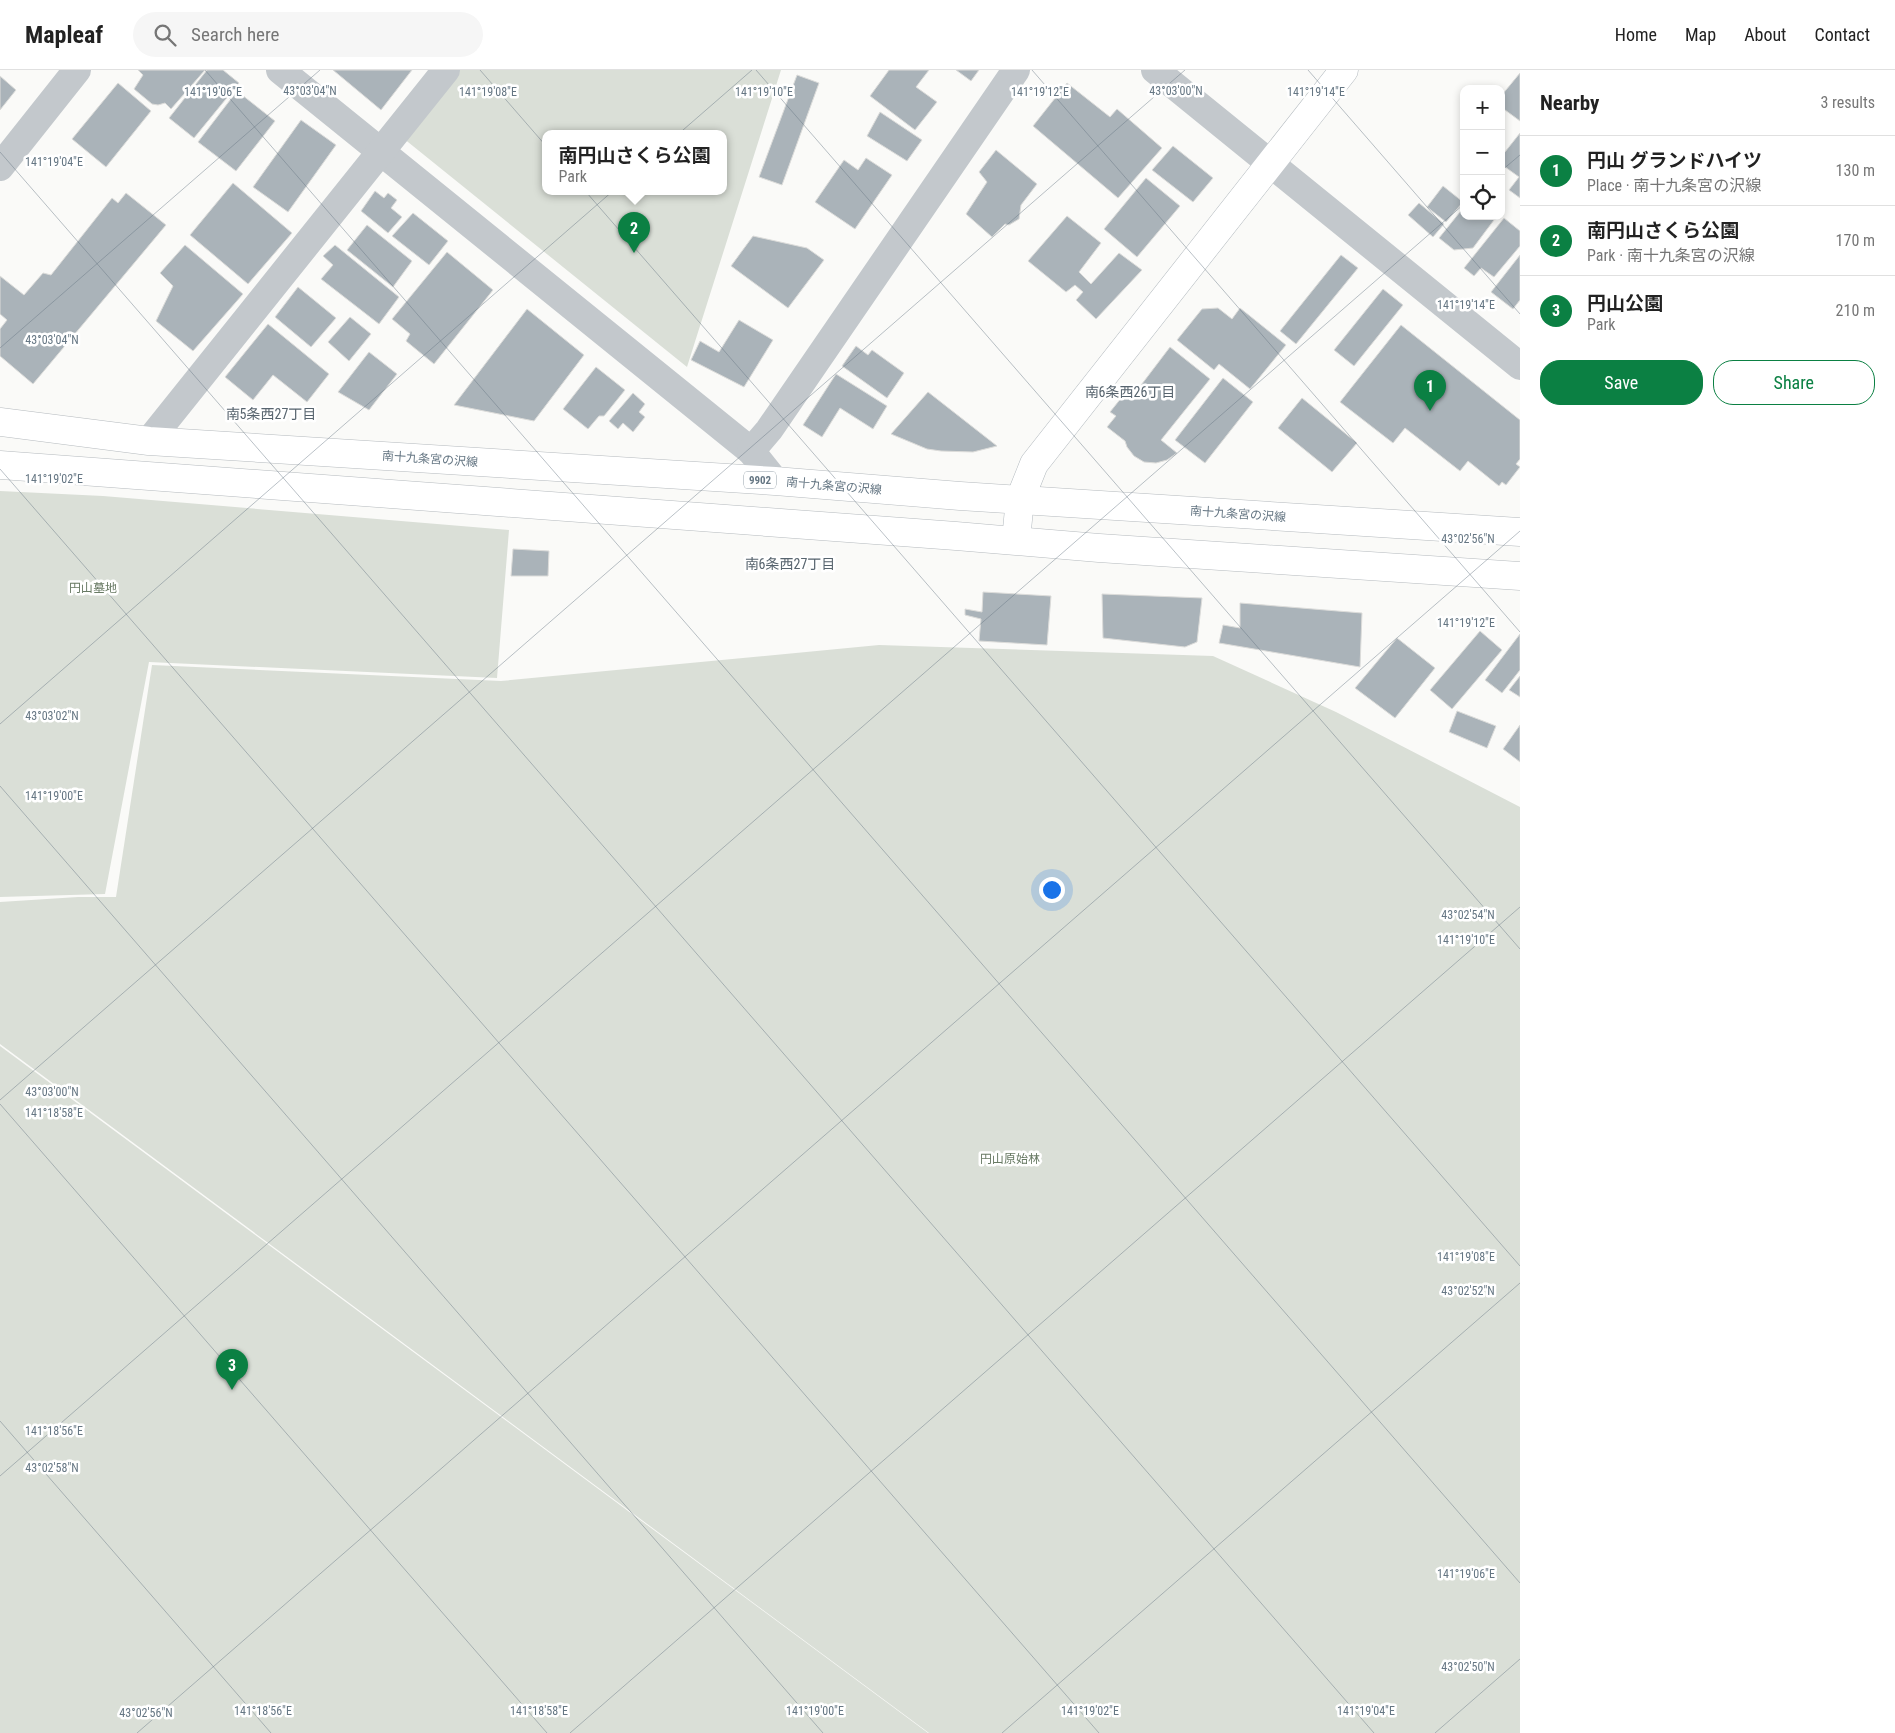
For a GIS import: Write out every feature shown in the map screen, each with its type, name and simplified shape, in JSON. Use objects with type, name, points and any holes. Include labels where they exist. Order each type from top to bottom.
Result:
[{"type":"main road","points":[[1016,540],[1020,499],[1034,464],[1344,70]]},
{"type":"main road","name":"南十九条宮の沢線","points":[[0,422],[149,441],[775,481],[960,496],[1520,532]]},
{"type":"main road","points":[[0,465],[1016,540],[1099,548],[1520,576]]},
{"type":"street","points":[[0,167],[77,70]]},
{"type":"street","points":[[280,70],[751,450],[775,481]]},
{"type":"street","points":[[149,441],[446,70]]},
{"type":"street","points":[[751,450],[769,430],[1016,70]]},
{"type":"street","points":[[1155,70],[1520,366]]},
{"type":"green space","points":[[456,70],[781,70],[687,367],[403,138]]},
{"type":"green space","name":"円山墓地","points":[[0,491],[103,496],[509,530],[497,678],[149,662],[105,894],[0,897]]},
{"type":"green space","name":"円山原始林","points":[[879,645],[1213,656],[1336,712],[1520,807],[1520,1733],[929,1733],[0,1044],[0,902],[78,897],[116,897],[152,665],[501,681]]},
{"type":"green space","points":[[0,1046],[928,1733],[0,1733]]},
{"type":"building","points":[[138,70],[205,70],[171,109],[165,103],[152,104],[134,89],[143,75]]},
{"type":"building","points":[[207,70],[223,70],[239,83],[194,138],[169,118]]},
{"type":"building","points":[[333,70],[412,70],[381,110]]},
{"type":"building","points":[[889,70],[929,70],[916,87],[937,102],[915,130],[870,96]]},
{"type":"building","points":[[956,70],[979,70],[971,81]]},
{"type":"building","points":[[1520,73],[1520,121],[1505,110],[1505,91]]},
{"type":"building","points":[[797,75],[819,83],[782,185],[759,177]]},
{"type":"building","points":[[0,76],[16,90],[0,110]]},
{"type":"building","points":[[118,83],[151,111],[106,167],[72,139]]},
{"type":"building","points":[[1067,83],[1110,117],[1117,109],[1162,148],[1118,198],[1033,126]]},
{"type":"building","points":[[237,91],[275,121],[236,171],[198,142]]},
{"type":"building","points":[[880,112],[922,140],[907,161],[867,136]]},
{"type":"building","points":[[301,120],[336,145],[288,212],[253,187]]},
{"type":"building","points":[[1520,133],[1520,198],[1509,190],[1519,177],[1505,167],[1505,152]]},
{"type":"building","points":[[1173,146],[1213,178],[1193,202],[1152,170]]},
{"type":"building","points":[[996,150],[1037,184],[1021,205],[1019,219],[1009,225],[1005,224],[992,237],[966,214],[987,182],[979,172]]},
{"type":"building","points":[[866,158],[892,175],[855,229],[815,202],[844,160],[858,170]]},
{"type":"building","points":[[1146,178],[1180,206],[1137,257],[1104,229]]},
{"type":"building","points":[[233,183],[292,233],[248,284],[190,235]]},
{"type":"building","points":[[1443,186],[1460,200],[1460,206],[1446,222],[1427,207]]},
{"type":"building","points":[[375,191],[384,198],[388,193],[397,200],[391,208],[402,217],[388,233],[361,211]]},
{"type":"building","points":[[126,193],[166,225],[33,384],[0,356],[0,329],[7,320],[0,314],[0,276],[24,295],[43,273],[51,275],[112,198],[118,203]]},
{"type":"building","points":[[1419,203],[1444,224],[1433,237],[1408,215]]},
{"type":"building","points":[[1460,212],[1460,220],[1494,220],[1473,248],[1454,250],[1439,238]]},
{"type":"building","points":[[413,213],[448,241],[429,265],[392,236]]},
{"type":"building","points":[[1067,216],[1101,243],[1079,272],[1091,284],[1119,253],[1142,270],[1096,319],[1076,300],[1083,292],[1075,285],[1066,292],[1028,261]]},
{"type":"building","points":[[1505,219],[1520,231],[1520,246],[1494,277],[1481,268],[1474,276],[1464,268],[1502,220]]},
{"type":"building","points":[[367,225],[412,261],[393,287],[347,250]]},
{"type":"building","points":[[753,236],[807,248],[824,260],[788,308],[731,266]]},
{"type":"building","points":[[185,245],[243,294],[193,351],[156,321],[173,286],[160,273]]},
{"type":"building","points":[[335,245],[399,297],[379,324],[321,279],[333,265],[323,256]]},
{"type":"building","points":[[447,252],[493,290],[434,364],[406,341],[410,334],[392,319]]},
{"type":"building","points":[[1341,255],[1358,268],[1296,344],[1280,331]]},
{"type":"building","points":[[1520,255],[1520,300],[1513,309],[1491,292]]},
{"type":"building","points":[[298,287],[336,318],[311,347],[275,317]]},
{"type":"building","points":[[1383,289],[1403,305],[1354,366],[1334,350]]},
{"type":"building","points":[[1218,308],[1232,319],[1240,308],[1286,345],[1250,389],[1219,364],[1214,370],[1177,340],[1202,309]]},
{"type":"building","points":[[527,309],[584,355],[534,421],[454,405]]},
{"type":"building","points":[[350,317],[371,334],[349,361],[328,342]]},
{"type":"building","points":[[739,320],[773,340],[744,387],[691,360],[700,341],[719,352]]},
{"type":"building","points":[[268,324],[329,374],[307,402],[273,375],[253,400],[225,377]]},
{"type":"building","points":[[1401,325],[1520,420],[1520,459],[1516,464],[1520,467],[1506,485],[1502,482],[1499,486],[1468,461],[1460,471],[1405,428],[1393,443],[1340,402]]},
{"type":"building","points":[[856,346],[868,355],[872,350],[904,373],[887,398],[842,366]]},
{"type":"building","points":[[1170,347],[1210,379],[1161,440],[1177,453],[1167,460],[1156,463],[1144,462],[1134,456],[1125,441],[1107,427],[1116,416],[1110,412],[1126,392],[1132,397]]},
{"type":"building","points":[[369,352],[397,374],[369,410],[338,392]]},
{"type":"building","points":[[596,367],[625,390],[604,416],[599,416],[588,429],[563,409]]},
{"type":"building","points":[[836,374],[887,406],[873,429],[840,408],[822,437],[803,425]]},
{"type":"building","points":[[1223,378],[1253,402],[1205,463],[1175,440]]},
{"type":"building","points":[[928,392],[997,446],[973,452],[941,451],[927,449],[891,434]]},
{"type":"building","points":[[633,393],[645,404],[639,412],[645,417],[633,432],[623,423],[618,429],[609,421]]},
{"type":"building","points":[[1302,398],[1357,443],[1332,472],[1278,428]]},
{"type":"building","points":[[513,549],[549,551],[548,576],[511,576]]},
{"type":"building","points":[[983,592],[1051,596],[1047,645],[979,641],[981,619],[965,615],[965,609],[982,612]]},
{"type":"building","points":[[1102,594],[1202,598],[1197,642],[1185,647],[1103,638]]},
{"type":"building","points":[[1240,603],[1362,613],[1360,667],[1219,643],[1223,625],[1240,628]]},
{"type":"building","points":[[1480,631],[1502,650],[1452,709],[1430,690]]},
{"type":"building","points":[[1520,634],[1520,670],[1502,693],[1485,680]]},
{"type":"building","points":[[1397,638],[1435,668],[1395,718],[1355,688]]},
{"type":"building","points":[[1520,676],[1520,697],[1509,690]]},
{"type":"building","points":[[1457,711],[1496,726],[1487,748],[1449,732]]},
{"type":"building","points":[[1520,725],[1520,762],[1503,749]]},
{"type":"place","name":"南円山さくら公園","points":[[634,253]]},
{"type":"place","name":"円山 グランドハイツ","points":[[1430,411]]},
{"type":"place","name":"円山公園","points":[[232,1390]]},
{"type":"district","name":"南6条西26丁目","points":[[1130,392]]},
{"type":"district","name":"南5条西27丁目","points":[[271,414]]},
{"type":"district","name":"南6条西27丁目","points":[[790,564]]}]
